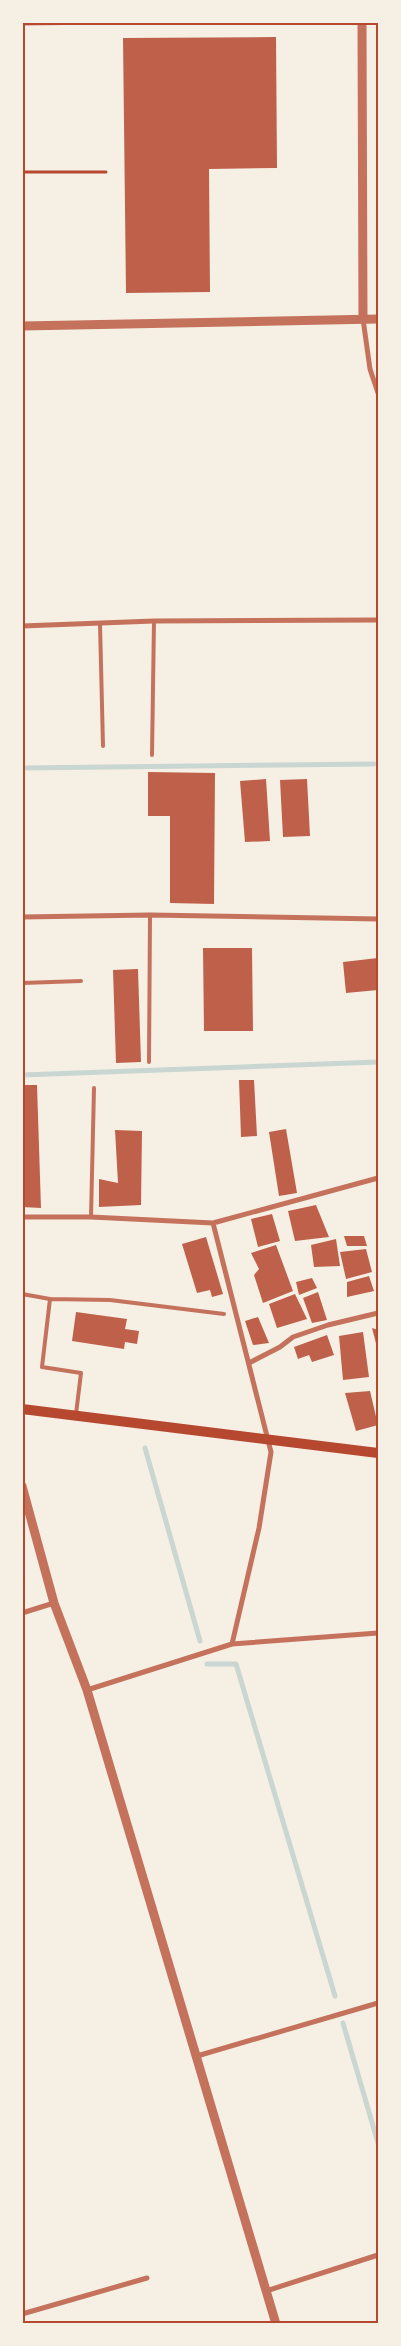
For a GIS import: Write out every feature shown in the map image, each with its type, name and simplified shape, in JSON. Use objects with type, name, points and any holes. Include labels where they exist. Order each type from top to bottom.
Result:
[{"type":"main road","points":[[22,1409],[76,1414],[378,1453]]},
{"type":"street","points":[[22,23],[105,22]]},
{"type":"street","points":[[362,22],[363,319],[370,368],[378,393]]},
{"type":"street","points":[[22,326],[378,319]]},
{"type":"street","points":[[22,626],[154,621],[378,620]]},
{"type":"street","points":[[22,917],[150,915],[378,919]]},
{"type":"street","points":[[22,1217],[92,1217],[213,1223],[378,1178]]},
{"type":"street","points":[[213,1223],[272,1452],[259,1528],[232,1644]]},
{"type":"street","points":[[249,1362],[280,1347],[293,1337],[328,1325],[378,1313]]},
{"type":"street","points":[[22,1486],[54,1604],[87,1690],[276,2324]]},
{"type":"street","points":[[22,1613],[54,1604]]},
{"type":"street","points":[[87,1690],[232,1644],[378,1633]]},
{"type":"street","points":[[197,2056],[378,2003]]},
{"type":"street","points":[[266,2291],[378,2255]]},
{"type":"street","points":[[22,2314],[147,2278]]},
{"type":"lane","points":[[152,755],[154,621]]},
{"type":"lane","points":[[100,624],[103,746]]},
{"type":"lane","points":[[149,1062],[150,915]]},
{"type":"lane","points":[[22,983],[81,981]]},
{"type":"lane","points":[[92,1217],[94,1088]]},
{"type":"lane","points":[[22,1294],[50,1299],[110,1300],[224,1314]]},
{"type":"lane","points":[[50,1299],[42,1367],[82,1373],[76,1414]]},
{"type":"path","points":[[22,172],[106,172]]},
{"type":"building","points":[[276,37],[277,168],[209,169],[210,292],[126,293],[123,38]]},
{"type":"building","points":[[148,772],[215,773],[214,904],[170,903],[170,816],[148,816]]},
{"type":"building","points":[[266,779],[270,841],[245,842],[240,781]]},
{"type":"building","points":[[307,779],[310,836],[283,837],[280,780]]},
{"type":"building","points":[[203,948],[252,948],[253,1031],[204,1031]]},
{"type":"building","points":[[378,958],[378,990],[346,993],[343,962]]},
{"type":"building","points":[[138,969],[141,1062],[116,1063],[113,970]]},
{"type":"building","points":[[239,1080],[254,1080],[257,1136],[241,1137]]},
{"type":"building","points":[[22,1085],[37,1085],[41,1208],[22,1207]]},
{"type":"building","points":[[286,1129],[297,1193],[279,1196],[269,1132]]},
{"type":"building","points":[[115,1130],[142,1131],[141,1205],[99,1207],[99,1179],[118,1183]]},
{"type":"building","points":[[316,1205],[329,1237],[295,1241],[288,1211]]},
{"type":"building","points":[[272,1214],[280,1241],[258,1247],[251,1219]]},
{"type":"building","points":[[344,1236],[364,1236],[367,1246],[347,1246]]},
{"type":"building","points":[[206,1237],[223,1294],[212,1297],[210,1290],[197,1293],[182,1244]]},
{"type":"building","points":[[336,1239],[340,1266],[314,1267],[311,1245]]},
{"type":"building","points":[[276,1245],[293,1291],[263,1303],[254,1275],[259,1269],[251,1253]]},
{"type":"building","points":[[366,1249],[372,1272],[346,1279],[340,1252]]},
{"type":"building","points":[[369,1276],[374,1291],[347,1297],[347,1282]]},
{"type":"building","points":[[312,1278],[317,1288],[299,1295],[296,1282]]},
{"type":"building","points":[[318,1292],[327,1320],[312,1323],[303,1298]]},
{"type":"building","points":[[295,1294],[307,1319],[277,1328],[269,1304]]},
{"type":"building","points":[[76,1312],[127,1319],[125,1329],[139,1331],[137,1344],[125,1342],[124,1349],[72,1341]]},
{"type":"building","points":[[258,1317],[269,1343],[253,1345],[245,1321]]},
{"type":"building","points":[[372,1328],[378,1330],[378,1351]]},
{"type":"building","points":[[363,1332],[369,1377],[343,1380],[339,1336]]},
{"type":"building","points":[[327,1335],[334,1355],[312,1362],[309,1355],[298,1359],[294,1347]]},
{"type":"building","points":[[370,1391],[378,1425],[356,1431],[345,1393]]},
{"type":"waterway","points":[[22,768],[374,764]]},
{"type":"waterway","points":[[22,1075],[378,1062]]},
{"type":"waterway","points":[[145,1448],[200,1641]]},
{"type":"waterway","points":[[207,1664],[236,1664],[335,1996]]},
{"type":"waterway","points":[[343,2023],[378,2143]]}]
